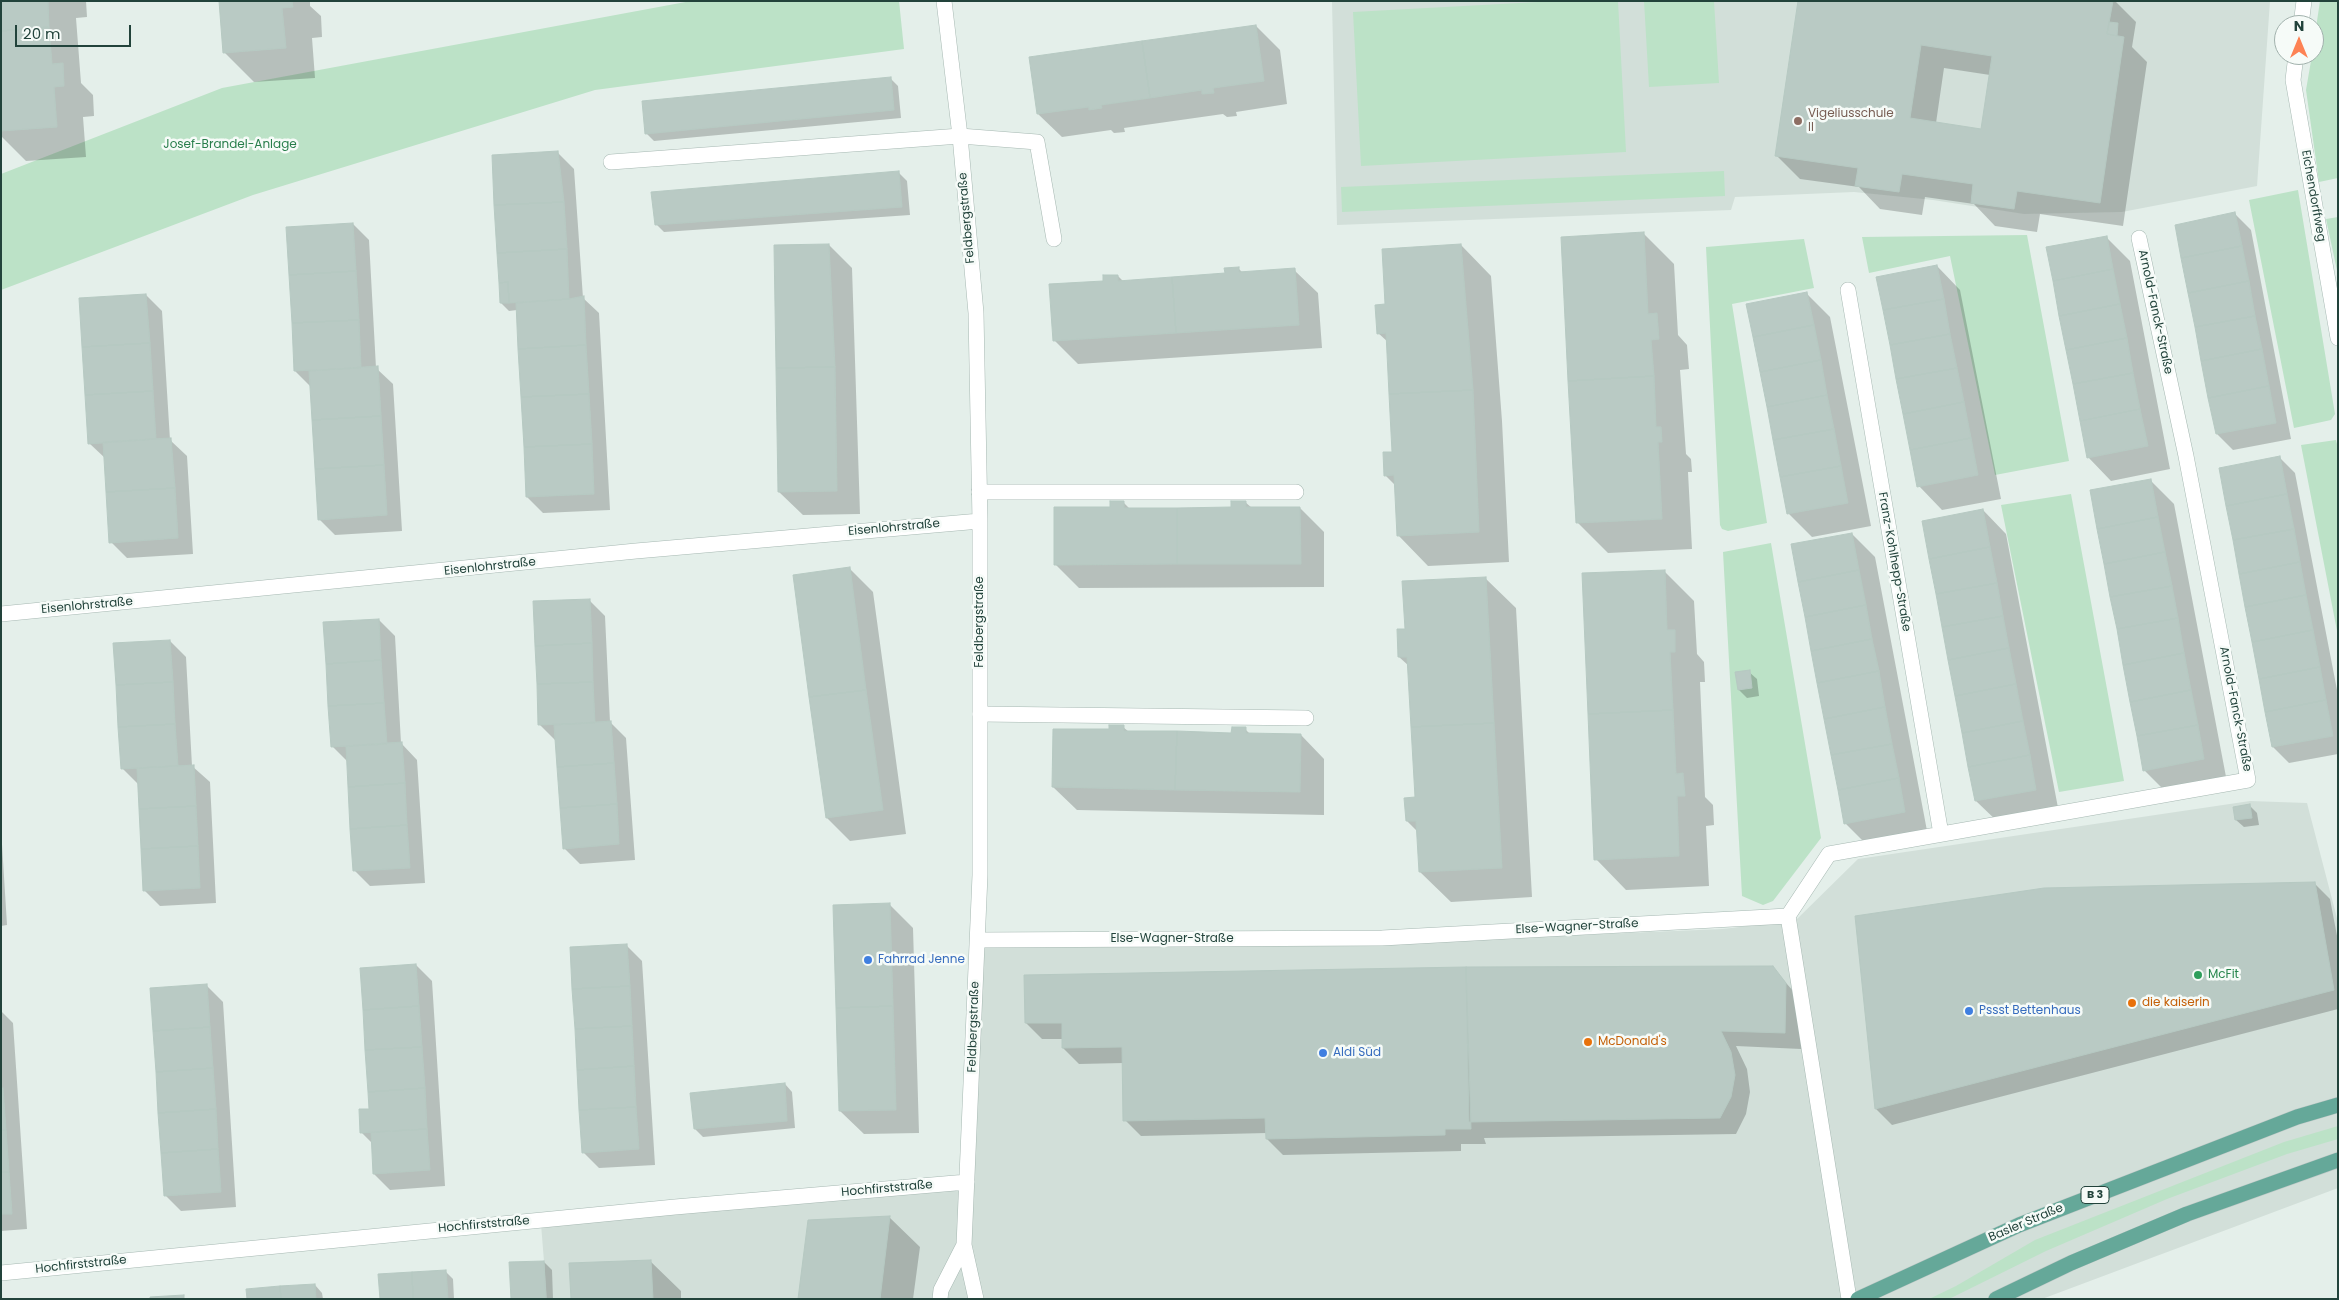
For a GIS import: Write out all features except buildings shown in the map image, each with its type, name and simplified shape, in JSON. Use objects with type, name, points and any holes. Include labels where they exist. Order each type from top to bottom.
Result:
[{"type":"main road","name":"Basler Straße","points":[[1858,1299],[2018,1225],[2297,1117],[2338,1105]]},
{"type":"main road","points":[[1996,1299],[2071,1263],[2187,1214],[2338,1160]]},
{"type":"street","name":"Feldbergstraße","points":[[944,1],[960,136],[976,313],[980,521],[978,940],[964,1245],[976,1299]]},
{"type":"street","points":[[2302,15],[2304,1]]},
{"type":"street","name":"Eichendorffweg","points":[[2295,65],[2293,80],[2338,338]]},
{"type":"street","points":[[611,162],[960,136],[1037,142],[1054,239]]},
{"type":"street","name":"Arnold-Fanck-Straße","points":[[1788,916],[1829,854],[2248,780],[2186,456],[2139,238]]},
{"type":"street","name":"Franz-Kohlhepp-Straße","points":[[1848,290],[1941,834]]},
{"type":"street","points":[[979,492],[1296,492]]},
{"type":"street","name":"Eisenlohrstraße","points":[[1,614],[271,589],[636,551],[980,521]]},
{"type":"street","points":[[980,714],[1306,718]]},
{"type":"street","points":[[1788,916],[1849,1299]]},
{"type":"street","name":"Else-Wagner-Straße","points":[[978,940],[1382,938],[1788,916]]},
{"type":"street","name":"Hochfirststraße","points":[[1,1273],[665,1208],[967,1182]]},
{"type":"street","name":"Feldbergstraße","points":[[940,1299],[941,1290],[964,1245]]},
{"type":"shaded area","name":"Vigeliusschule II","points":[[1332,1],[2270,1],[2257,186],[2122,212],[2024,214],[1933,200],[1854,192],[1735,197],[1731,210],[1337,225]]},
{"type":"shaded area","points":[[2250,801],[2307,803],[2338,922],[2338,1188],[2042,1299],[547,1299],[541,1224],[972,1184],[982,946],[1383,943],[1723,929],[1796,920],[1858,859]]},
{"type":"green space","name":"Josef-Brandel-Anlage","points":[[691,1],[899,1],[904,49],[595,90],[253,195],[1,290],[1,174],[222,88]]},
{"type":"green space","points":[[1556,1],[1618,1],[1626,152],[1361,166],[1353,12]]},
{"type":"green space","points":[[1644,1],[1714,1],[1719,83],[1649,87]]},
{"type":"green space","points":[[2320,1],[2338,1],[2338,178],[2319,182],[2306,90],[2310,65],[2324,65],[2324,15],[2318,15]]},
{"type":"green space","points":[[1724,171],[1725,196],[1342,212],[1341,187]]},
{"type":"green space","points":[[2298,190],[2335,414],[2331,420],[2294,428],[2249,200]]},
{"type":"green space","points":[[2338,217],[2338,275],[2326,219]]},
{"type":"green space","points":[[2027,235],[2069,461],[1995,475],[1950,256],[1869,273],[1862,237]]},
{"type":"green space","points":[[1804,239],[1814,288],[1732,304],[1767,523],[1728,531],[1722,529],[1720,525],[1706,247]]},
{"type":"green space","points":[[2336,440],[2338,448],[2338,636],[2301,445]]},
{"type":"green space","points":[[2071,494],[2124,781],[2059,792],[2001,505]]},
{"type":"green space","points":[[1771,543],[1821,838],[1773,901],[1763,905],[1742,896],[1723,552]]},
{"type":"green space","points":[[2338,1126],[2338,1139],[2287,1154],[2167,1199],[2046,1251],[1949,1299],[1929,1299],[1956,1286],[2035,1240],[2284,1142]]},
{"type":"place","name":"Vigeliusschule II","points":[[1798,121]]},
{"type":"place","name":"Fahrrad Jenne","points":[[868,960]]},
{"type":"place","name":"McFit","points":[[2198,975]]},
{"type":"place","name":"die kaiserin","points":[[2132,1003]]},
{"type":"place","name":"Pssst Bettenhaus","points":[[1969,1011]]},
{"type":"place","name":"McDonald's","points":[[1588,1042]]},
{"type":"place","name":"Aldi Süd","points":[[1323,1053]]}]
